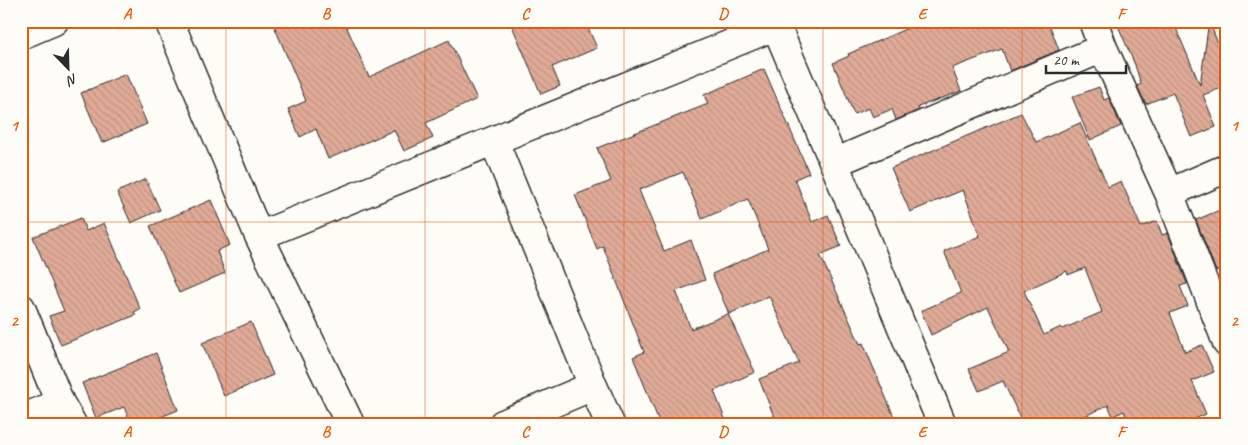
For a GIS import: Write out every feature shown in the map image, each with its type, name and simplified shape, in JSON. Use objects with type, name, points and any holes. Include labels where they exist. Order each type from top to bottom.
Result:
[{"type":"street","points":[[21,36],[54,21]]},
{"type":"street","points":[[169,21],[259,236],[350,424]]},
{"type":"street","points":[[1093,21],[1103,48],[1169,193],[1227,343]]},
{"type":"street","points":[[259,236],[494,141],[774,23],[942,424]]},
{"type":"street","points":[[834,163],[1103,48]]},
{"type":"street","points":[[494,141],[610,424]]},
{"type":"street","points":[[1169,193],[1227,168]]},
{"type":"street","points":[[21,308],[66,413],[21,419]]},
{"type":"street","points":[[504,424],[593,386]]},
{"type":"building","points":[[272,21],[344,21],[369,77],[449,40],[477,99],[426,123],[433,138],[404,151],[394,130],[328,159],[316,129],[300,137],[288,109],[306,101]]},
{"type":"building","points":[[510,21],[585,21],[597,48],[552,67],[560,86],[541,94]]},
{"type":"building","points":[[924,21],[1048,21],[1059,50],[1010,71],[1002,49],[952,68],[961,91],[918,107],[919,110],[896,120],[892,109],[873,117],[869,108],[854,114],[833,63],[849,56],[848,54]]},
{"type":"building","points":[[1135,21],[1173,21],[1200,85],[1209,21],[1227,66],[1227,86],[1203,95],[1216,127],[1191,137],[1173,93],[1146,104],[1137,86],[1141,84],[1135,65],[1119,28]]},
{"type":"building","points":[[764,69],[809,173],[795,179],[812,222],[828,215],[841,246],[820,255],[860,344],[863,343],[897,424],[777,424],[759,379],[799,363],[769,296],[729,314],[712,274],[768,249],[748,199],[702,219],[683,172],[639,190],[664,251],[691,240],[705,280],[676,291],[691,329],[728,314],[755,372],[714,391],[727,424],[660,424],[633,357],[644,352],[603,246],[597,249],[575,195],[611,181],[597,148],[708,104],[704,95]]},
{"type":"building","points":[[126,74],[147,124],[102,143],[81,93]]},
{"type":"building","points":[[1099,87],[1104,100],[1109,98],[1121,126],[1090,140],[1072,97]]},
{"type":"building","points":[[1021,113],[1036,142],[1080,123],[1108,187],[1121,181],[1141,227],[1157,221],[1162,235],[1168,233],[1187,284],[1180,286],[1188,306],[1170,313],[1185,352],[1202,345],[1214,372],[1192,381],[1206,414],[1184,424],[1129,424],[1124,411],[1113,416],[1108,405],[1068,424],[1023,424],[1003,381],[979,391],[969,369],[1009,352],[988,307],[931,335],[921,311],[961,293],[944,251],[980,236],[963,190],[910,212],[891,168]],"holes":[[[1085,268],[1102,312],[1044,335],[1024,291],[1067,271],[1068,275]]]},
{"type":"building","points":[[146,179],[160,210],[131,223],[117,192]]},
{"type":"building","points":[[211,200],[230,245],[217,251],[225,273],[179,293],[150,226]]},
{"type":"building","points":[[1227,207],[1227,266],[1216,271],[1196,220]]},
{"type":"building","points":[[81,218],[86,231],[104,223],[140,309],[134,312],[136,315],[61,345],[49,316],[64,311],[33,237]]},
{"type":"building","points":[[251,322],[273,375],[224,396],[202,343]]},
{"type":"building","points":[[156,353],[178,410],[143,424],[131,424],[124,407],[96,418],[82,383]]}]
